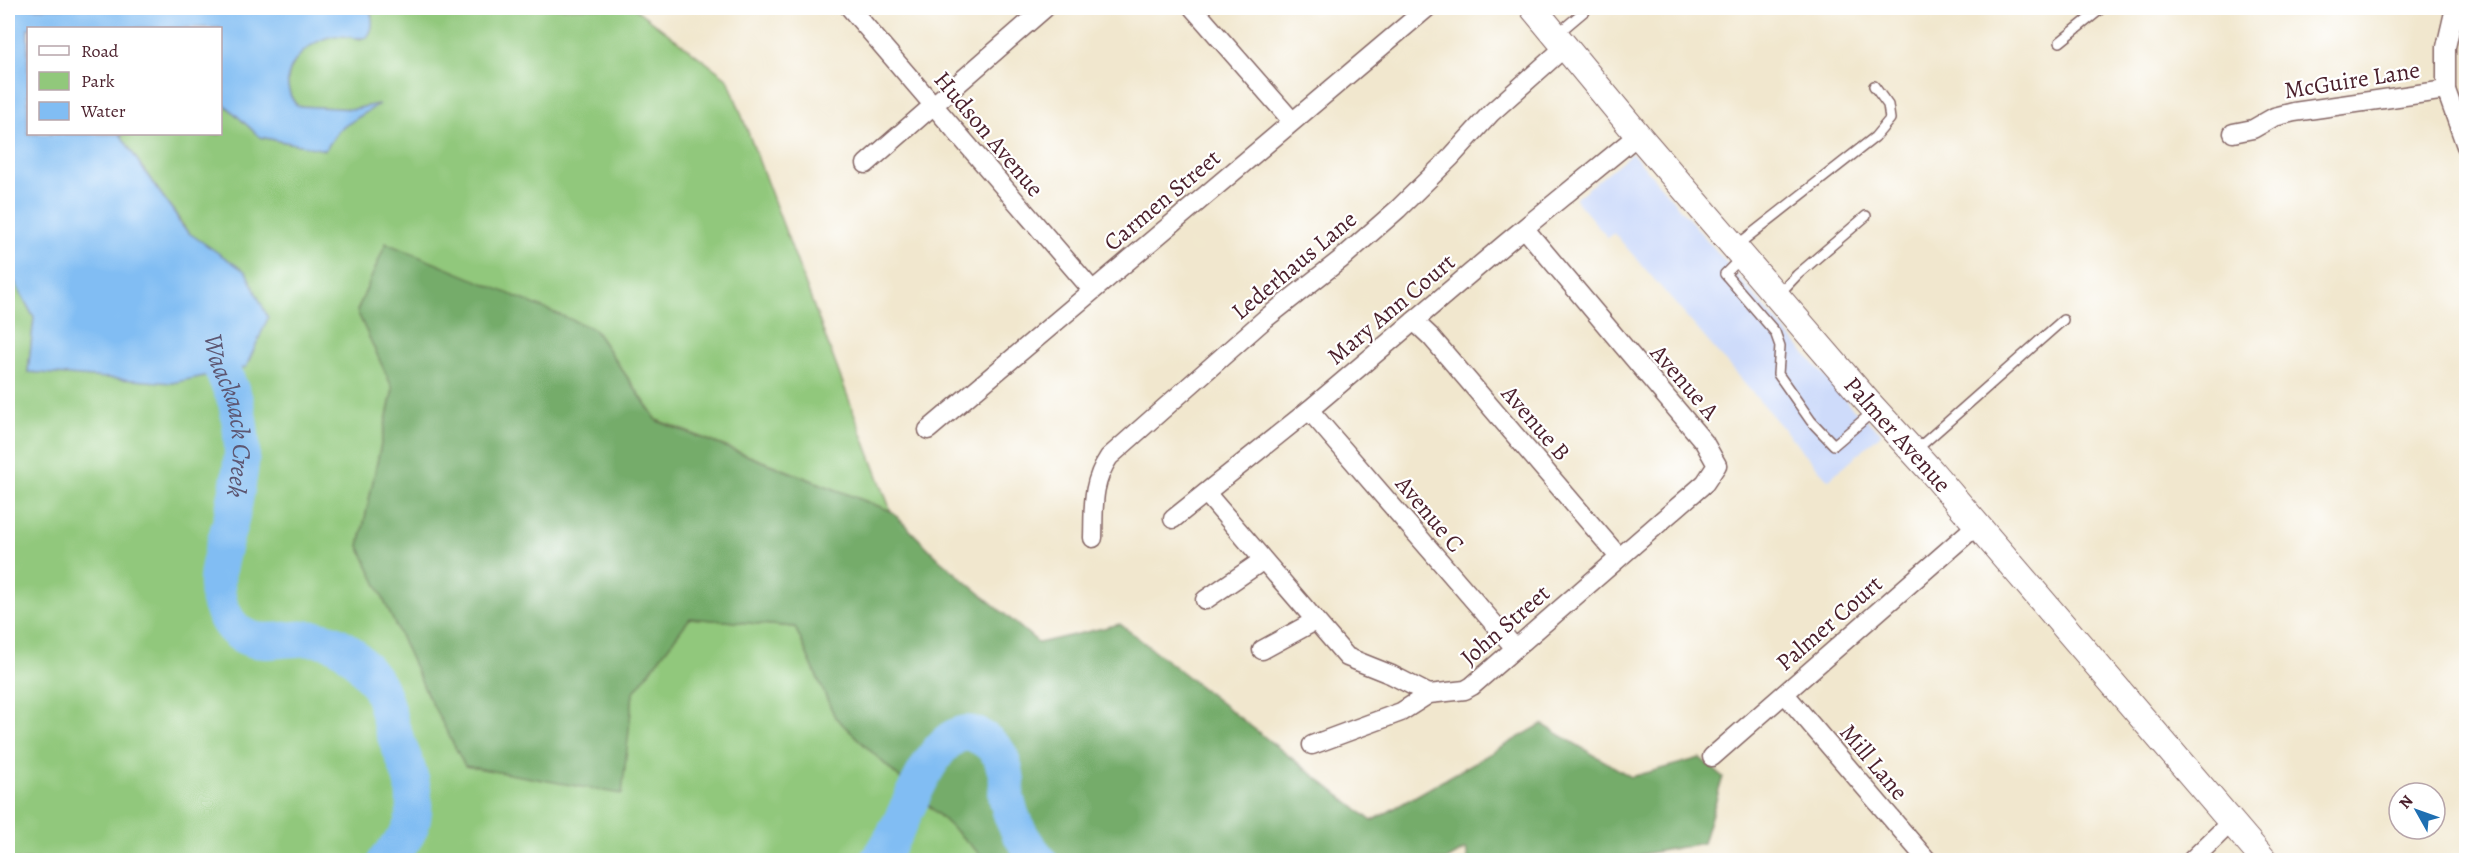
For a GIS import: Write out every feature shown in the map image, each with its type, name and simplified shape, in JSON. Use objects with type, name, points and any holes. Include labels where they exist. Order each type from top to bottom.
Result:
[{"type":"street","name":"Hudson Avenue","points":[[850,8],[1092,290]]},
{"type":"street","points":[[866,164],[1045,8]]},
{"type":"street","points":[[1193,8],[1292,121]]},
{"type":"street","name":"Carmen Street","points":[[928,430],[1427,8]]},
{"type":"street","name":"Palmer Avenue","points":[[1533,8],[1638,135],[1739,251],[1783,317],[1876,409],[2264,861]]},
{"type":"street","points":[[2455,8],[2446,47],[2446,90],[2466,146]]},
{"type":"street","name":"Lederhaus Lane","points":[[1093,538],[1094,488],[1101,469],[1109,457],[1265,319],[1340,260],[1381,223],[1451,157],[1561,41]]},
{"type":"street","name":"McGuire Lane","points":[[2234,133],[2253,129],[2274,117],[2294,112],[2446,90]]},
{"type":"street","name":"Mary Ann Court","points":[[1173,519],[1309,410],[1638,135]]},
{"type":"street","name":"Avenue A","points":[[1525,229],[1704,442],[1717,465],[1705,483],[1619,557]]},
{"type":"street","name":"Avenue B","points":[[1414,321],[1431,337],[1619,557]]},
{"type":"street","name":"Avenue C","points":[[1309,410],[1515,648]]},
{"type":"street","points":[[1206,493],[1262,561],[1347,657],[1392,675],[1429,694]]},
{"type":"street","name":"Palmer Court","points":[[1712,758],[1977,525]]},
{"type":"street","name":"John Street","points":[[1312,745],[1401,712],[1429,694],[1465,690],[1619,557]]},
{"type":"street","points":[[1204,600],[1262,561]]},
{"type":"street","points":[[1262,650],[1315,621]]},
{"type":"street","name":"Mill Lane","points":[[1785,694],[1927,861]]},
{"type":"street","points":[[2192,861],[2232,822]]},
{"type":"lane","points":[[1561,41],[1588,8]]},
{"type":"lane","points":[[2060,42],[2102,8]]},
{"type":"lane","points":[[1783,317],[1725,274],[1739,251],[1875,138],[1890,119],[1888,105],[1874,86]]},
{"type":"lane","points":[[1866,216],[1797,275],[1783,317],[1778,374],[1812,421],[1834,444],[1876,409]]},
{"type":"lane","points":[[1914,452],[2063,320]]},
{"type":"shaded area","points":[[1632,153],[1853,409],[1882,433],[1828,480],[1614,233],[1608,238],[1575,199]]},
{"type":"green space","points":[[369,8],[634,8],[728,79],[891,511],[657,420],[594,329],[357,311],[393,389],[359,546],[428,696],[621,794],[633,693],[690,618],[795,627],[835,717],[989,860],[8,860],[8,269],[34,318],[28,372],[189,233],[121,135],[222,135],[222,102],[260,137],[325,150],[340,129],[377,104],[354,109],[298,106],[290,94],[289,74],[300,55],[318,41],[338,35],[361,39],[372,15]]},
{"type":"green space","points":[[386,243],[594,329],[657,421],[891,511],[939,559],[1039,643],[1120,624],[1372,821],[1542,724],[1631,777],[1700,758],[1723,777],[1703,843],[1612,860],[1468,860],[1466,849],[1447,860],[989,860],[835,717],[795,627],[690,618],[633,693],[622,794],[465,766],[428,696],[359,546],[393,389],[357,311]]},
{"type":"water","points":[[8,8],[369,8],[372,23],[367,37],[334,36],[315,43],[299,56],[289,74],[290,94],[298,106],[354,109],[379,104],[340,129],[325,150],[260,137],[222,102],[222,27],[27,27],[27,135],[121,135],[180,224],[189,233],[246,272],[268,318],[246,367],[172,383],[28,372],[34,318],[8,269]]},
{"type":"waterway","name":"Waackaack Creek","points":[[213,325],[217,356],[236,403],[242,452],[232,515],[217,576],[219,600],[233,628],[245,637],[274,641],[321,639],[336,644],[354,657],[378,685],[409,772],[414,795],[413,819],[409,831],[386,860]]},
{"type":"waterway","name":"Waackaack Creek","points":[[878,860],[892,839],[932,760],[954,737],[967,733],[983,739],[1001,757],[1007,782],[1006,798],[1012,817],[1028,847],[1039,860]]}]
